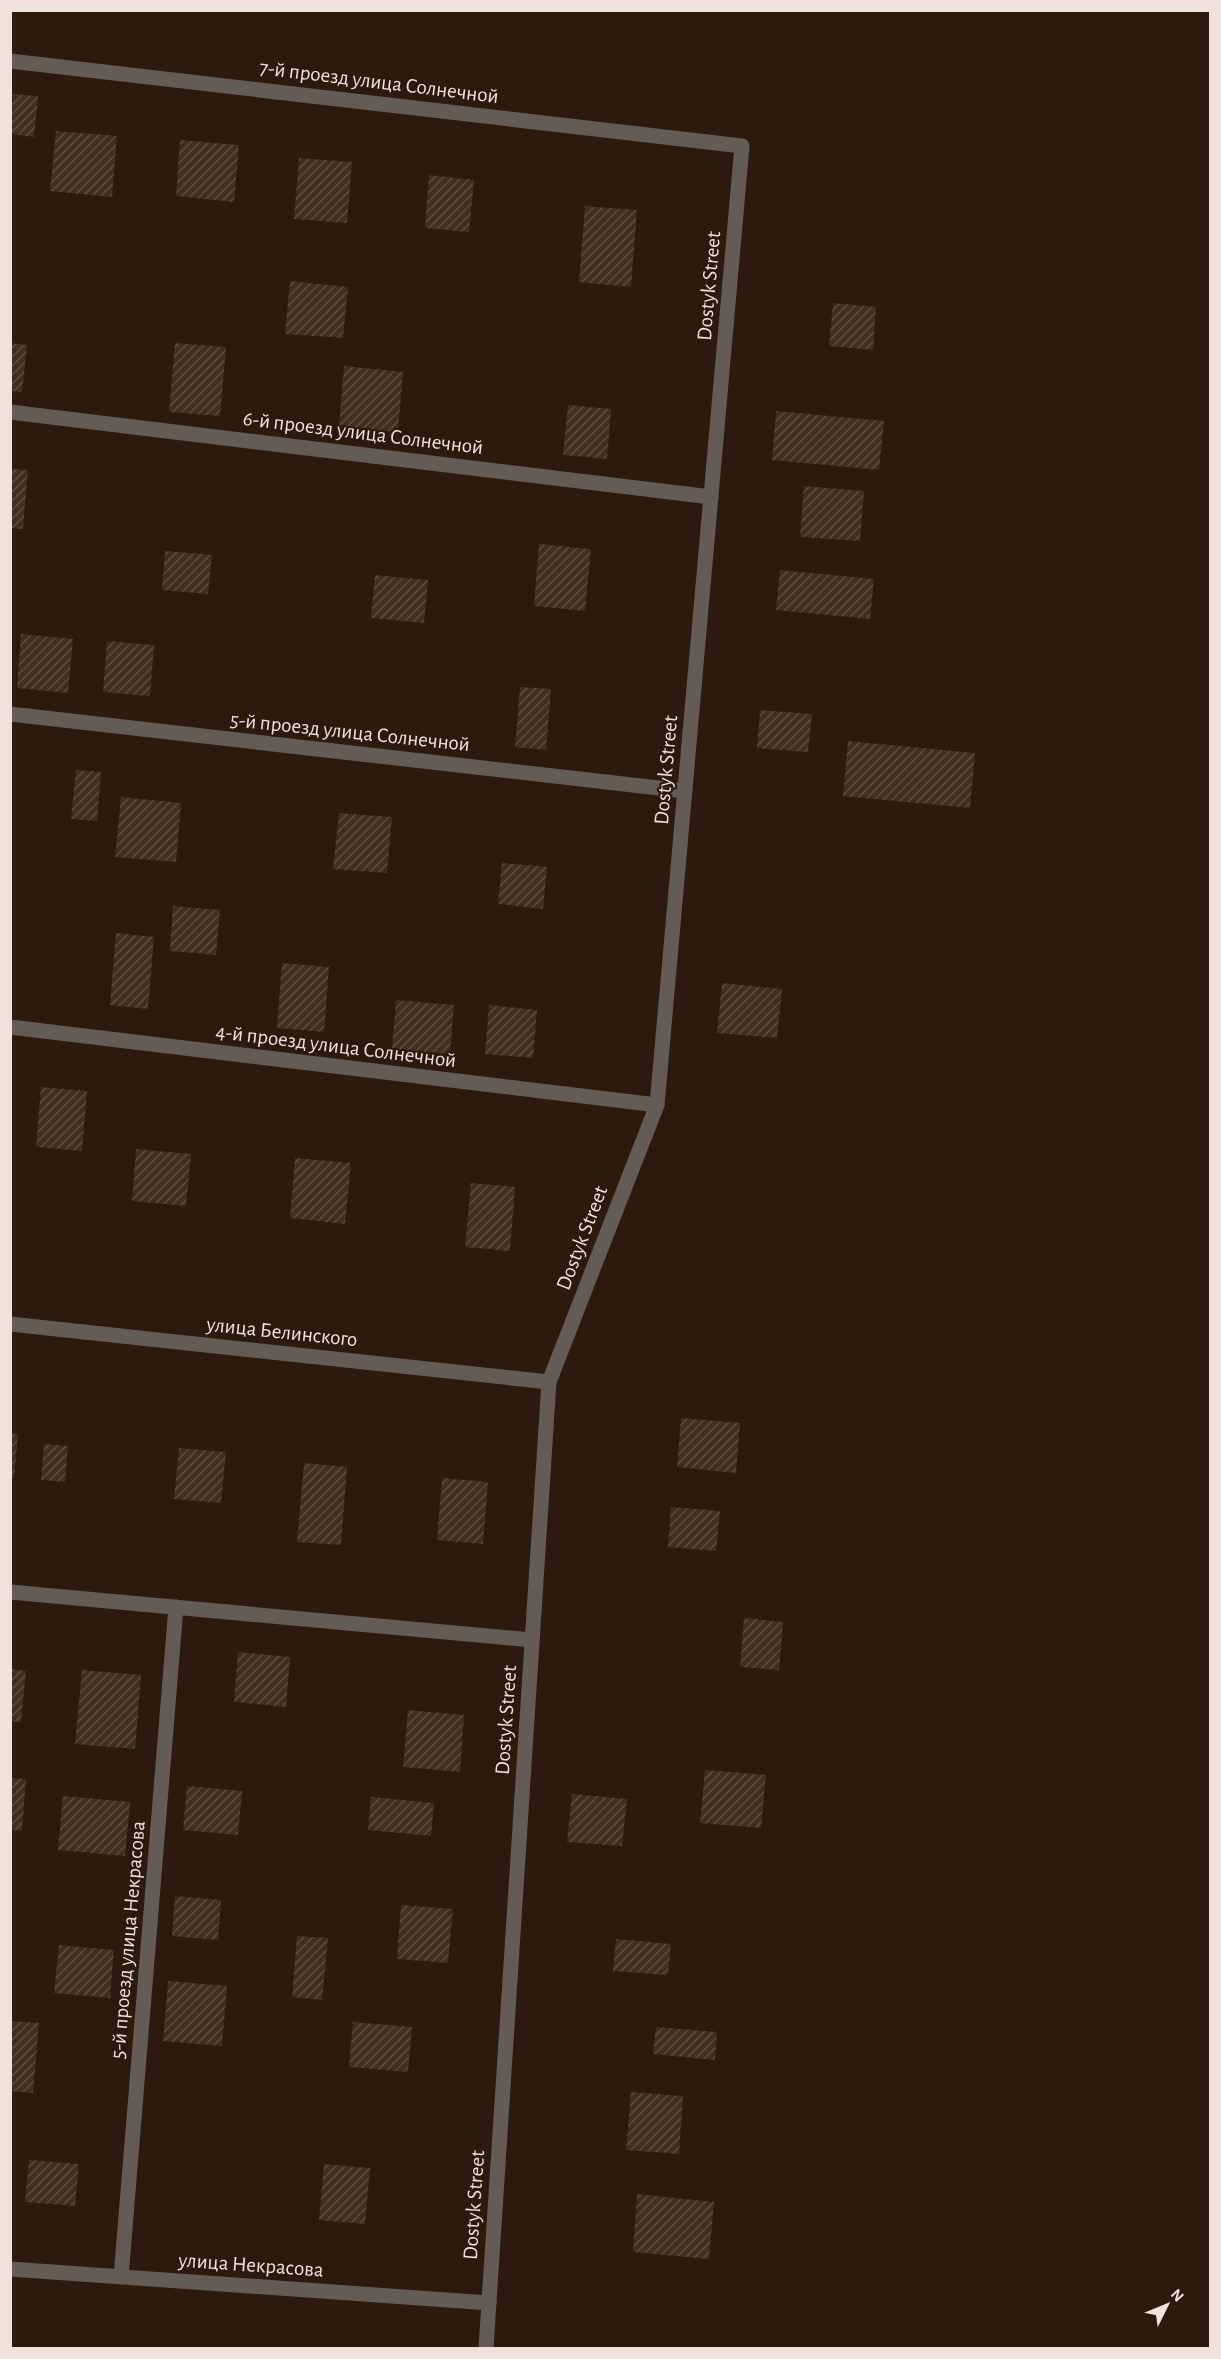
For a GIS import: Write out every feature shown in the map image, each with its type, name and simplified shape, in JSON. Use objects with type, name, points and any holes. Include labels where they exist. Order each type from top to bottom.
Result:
[{"type":"street","name":"7-й проезд улица Солнечной","points":[[10,61],[742,146]]},
{"type":"street","name":"Dostyk Street","points":[[486,2349],[549,1382],[657,1105],[742,146]]},
{"type":"street","name":"6-й проезд улица Солнечной","points":[[10,412],[711,497]]},
{"type":"street","name":"5-й проезд улица Солнечной","points":[[10,714],[685,791]]},
{"type":"street","name":"4-й проезд улица Солнечной","points":[[10,1028],[657,1105]]},
{"type":"street","name":"улица Белинского","points":[[10,1324],[549,1382]]},
{"type":"street","points":[[10,1592],[532,1640]]},
{"type":"street","name":"5-й проезд улица Некрасова","points":[[121,2277],[176,1607]]},
{"type":"street","name":"улица Некрасова","points":[[10,2269],[489,2303]]},
{"type":"building","points":[[13,94],[38,96],[34,137],[10,134]]},
{"type":"building","points":[[56,131],[117,136],[112,197],[50,191]]},
{"type":"building","points":[[180,140],[239,145],[234,202],[176,196]]},
{"type":"building","points":[[299,158],[352,162],[347,223],[294,219]]},
{"type":"building","points":[[429,175],[474,180],[469,232],[425,228]]},
{"type":"building","points":[[585,206],[637,210],[631,287],[579,282]]},
{"type":"building","points":[[290,281],[348,287],[343,338],[285,334]]},
{"type":"building","points":[[833,303],[876,307],[873,350],[829,346]]},
{"type":"building","points":[[10,343],[27,345],[22,392],[10,391]]},
{"type":"building","points":[[175,343],[226,347],[220,416],[169,412]]},
{"type":"building","points":[[344,366],[403,372],[398,432],[339,427]]},
{"type":"building","points":[[568,405],[611,409],[607,459],[563,455]]},
{"type":"building","points":[[776,411],[884,421],[879,470],[772,460]]},
{"type":"building","points":[[10,469],[28,470],[23,529],[10,528]]},
{"type":"building","points":[[804,486],[864,491],[860,541],[800,537]]},
{"type":"building","points":[[539,544],[591,549],[585,611],[534,606]]},
{"type":"building","points":[[165,551],[212,555],[208,594],[162,590]]},
{"type":"building","points":[[780,570],[874,579],[870,619],[776,610]]},
{"type":"building","points":[[375,575],[428,580],[424,623],[371,618]]},
{"type":"building","points":[[21,634],[73,639],[68,693],[17,688]]},
{"type":"building","points":[[107,641],[154,645],[150,696],[103,692]]},
{"type":"building","points":[[520,687],[551,689],[546,750],[515,747]]},
{"type":"building","points":[[760,710],[812,714],[808,752],[757,748]]},
{"type":"building","points":[[848,741],[975,753],[970,808],[843,796]]},
{"type":"building","points":[[76,770],[101,772],[97,821],[71,819]]},
{"type":"building","points":[[121,797],[181,803],[176,862],[115,857]]},
{"type":"building","points":[[339,813],[392,817],[387,873],[333,869]]},
{"type":"building","points":[[502,863],[547,867],[543,909],[498,904]]},
{"type":"building","points":[[173,906],[220,910],[216,955],[170,951]]},
{"type":"building","points":[[116,933],[154,937],[148,1009],[110,1005]]},
{"type":"building","points":[[282,963],[329,967],[324,1032],[277,1028]]},
{"type":"building","points":[[722,983],[782,989],[777,1038],[717,1033]]},
{"type":"building","points":[[396,1000],[454,1005],[450,1054],[392,1049]]},
{"type":"building","points":[[489,1005],[537,1010],[533,1058],[485,1054]]},
{"type":"building","points":[[41,1087],[87,1091],[82,1151],[36,1147]]},
{"type":"building","points":[[136,1149],[191,1154],[186,1206],[132,1201]]},
{"type":"building","points":[[295,1158],[351,1163],[345,1224],[290,1218]]},
{"type":"building","points":[[471,1183],[515,1187],[510,1251],[465,1247]]},
{"type":"building","points":[[681,1418],[740,1423],[736,1473],[677,1467]]},
{"type":"building","points":[[10,1433],[18,1434],[14,1478],[10,1478]]},
{"type":"building","points":[[44,1444],[68,1446],[65,1482],[41,1480]]},
{"type":"building","points":[[179,1448],[226,1452],[221,1503],[174,1499]]},
{"type":"building","points":[[304,1463],[347,1467],[341,1545],[297,1542]]},
{"type":"building","points":[[442,1478],[488,1482],[483,1544],[437,1540]]},
{"type":"building","points":[[671,1507],[720,1511],[716,1551],[668,1547]]},
{"type":"building","points":[[744,1618],[783,1622],[779,1670],[740,1667]]},
{"type":"building","points":[[238,1652],[290,1657],[286,1707],[234,1702]]},
{"type":"building","points":[[10,1669],[26,1671],[21,1722],[10,1721]]},
{"type":"building","points":[[82,1670],[141,1675],[135,1749],[75,1744]]},
{"type":"building","points":[[408,1710],[464,1715],[460,1772],[403,1767]]},
{"type":"building","points":[[705,1770],[766,1775],[761,1828],[700,1823]]},
{"type":"building","points":[[10,1778],[26,1779],[22,1831],[10,1830]]},
{"type":"building","points":[[187,1786],[242,1791],[238,1835],[183,1830]]},
{"type":"building","points":[[572,1794],[627,1799],[622,1846],[567,1842]]},
{"type":"building","points":[[63,1796],[130,1802],[125,1856],[58,1850]]},
{"type":"building","points":[[371,1797],[434,1803],[431,1836],[368,1830]]},
{"type":"building","points":[[175,1896],[221,1900],[218,1940],[172,1936]]},
{"type":"building","points":[[401,1905],[453,1909],[448,1963],[397,1959]]},
{"type":"building","points":[[297,1936],[328,1938],[322,2000],[292,1997]]},
{"type":"building","points":[[616,1939],[671,1944],[668,1975],[613,1971]]},
{"type":"building","points":[[59,1945],[114,1950],[110,1998],[54,1993]]},
{"type":"building","points":[[168,1981],[227,1986],[222,2046],[163,2041]]},
{"type":"building","points":[[10,2021],[39,2023],[33,2093],[10,2091]]},
{"type":"building","points":[[353,2022],[412,2027],[408,2072],[349,2067]]},
{"type":"building","points":[[656,2027],[717,2032],[715,2060],[653,2054]]},
{"type":"building","points":[[631,2092],[683,2096],[679,2154],[626,2150]]},
{"type":"building","points":[[29,2160],[79,2164],[75,2206],[25,2202]]},
{"type":"building","points":[[324,2164],[370,2168],[365,2224],[319,2220]]},
{"type":"building","points":[[637,2194],[714,2202],[709,2259],[633,2252]]}]
